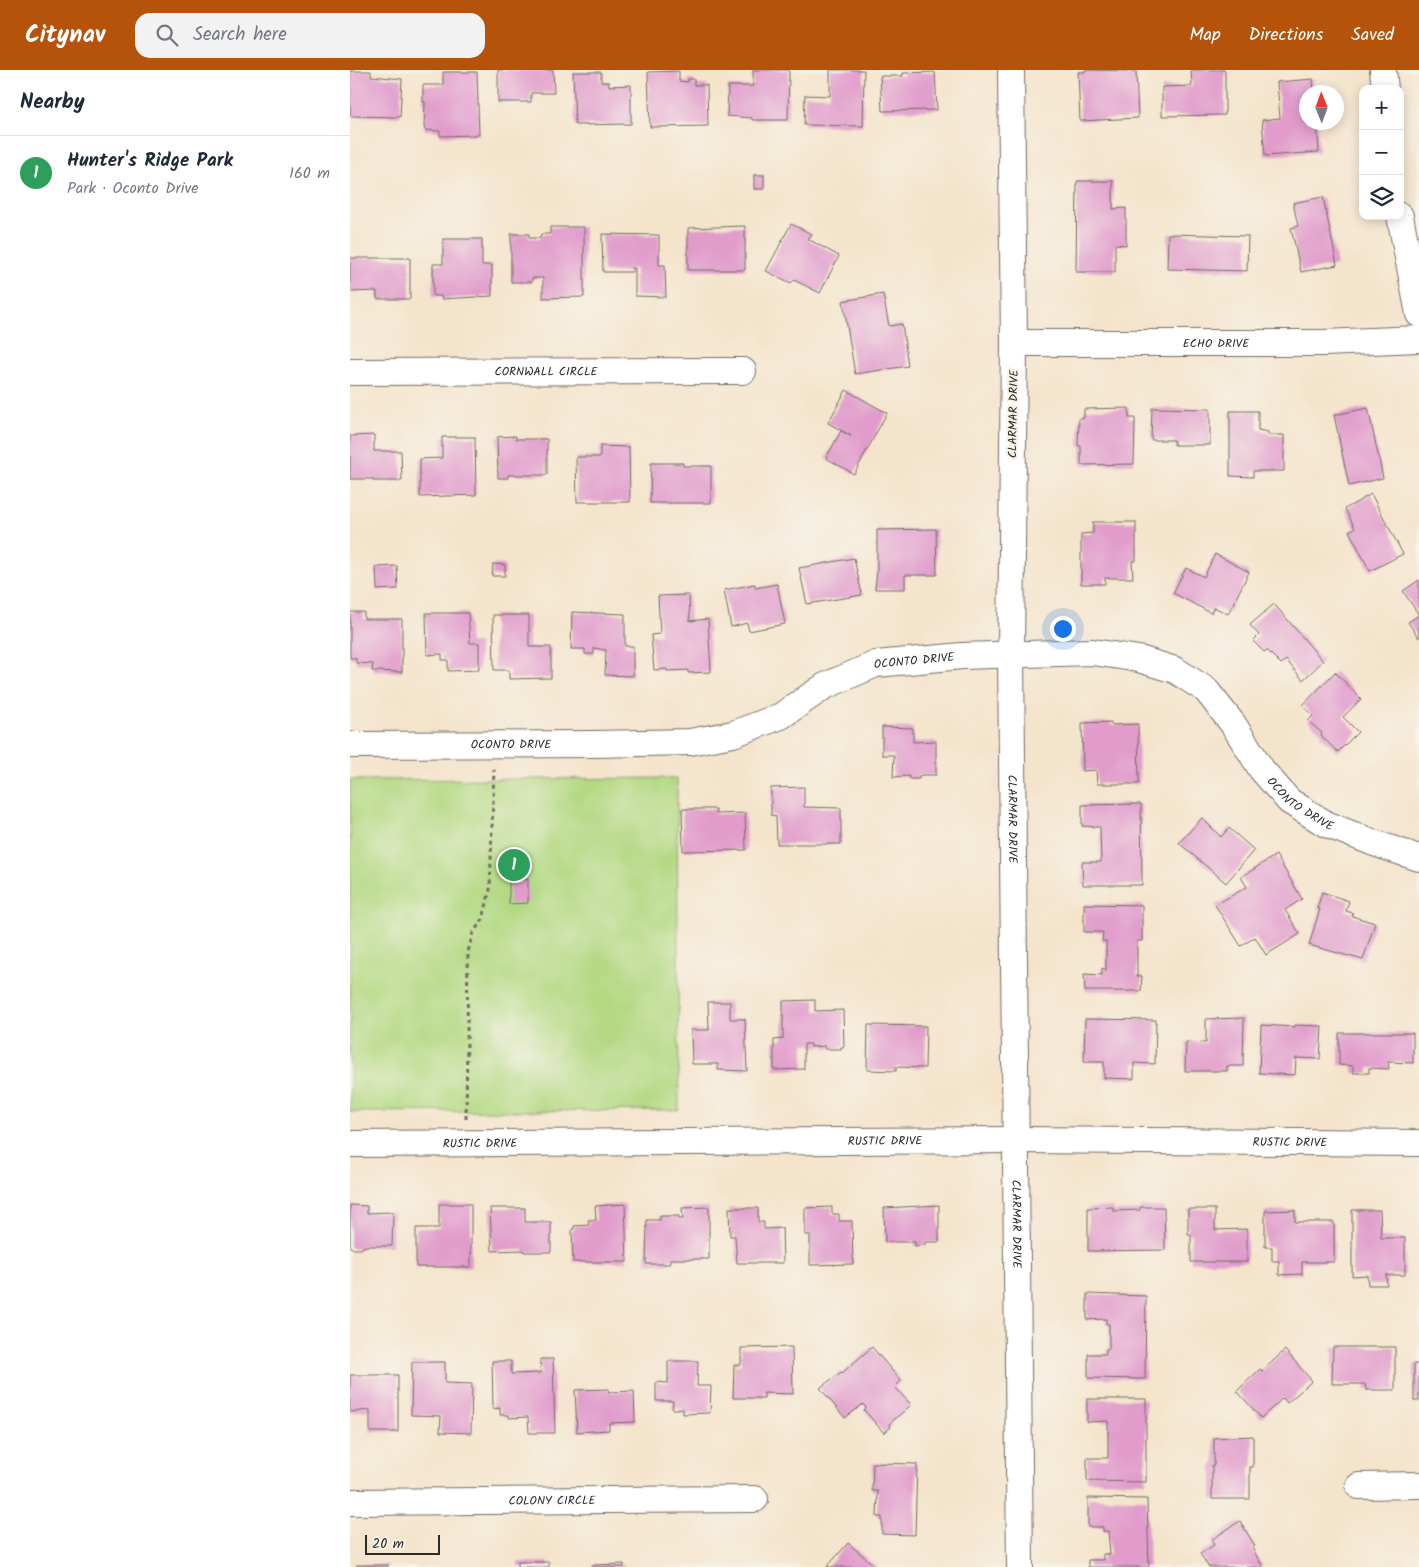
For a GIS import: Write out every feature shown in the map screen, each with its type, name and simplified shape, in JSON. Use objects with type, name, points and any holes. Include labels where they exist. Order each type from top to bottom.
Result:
[{"type":"street","name":"CLARMAR DRIVE","points":[[1011,70],[1014,343],[1011,655],[1020,1567]]},
{"type":"street","points":[[1382,70],[1384,85]]},
{"type":"street","points":[[1401,220],[1419,314]]},
{"type":"street","name":"ECHO DRIVE","points":[[1014,343],[1322,343],[1419,339]]},
{"type":"street","name":"CORNWALL CIRCLE","points":[[350,372],[743,371]]},
{"type":"street","name":"OCONTO DRIVE","points":[[350,745],[690,742],[733,734],[781,716],[825,686],[876,664],[962,656],[1092,652],[1139,659],[1175,670],[1206,690],[1233,724],[1262,770],[1289,801],[1326,824],[1419,858]]},
{"type":"street","name":"RUSTIC DRIVE","points":[[350,1144],[1016,1140],[1419,1143]]},
{"type":"street","points":[[1359,1486],[1419,1485]]},
{"type":"street","name":"COLONY CIRCLE","points":[[350,1502],[755,1499]]},
{"type":"path","points":[[465,1144],[468,952],[473,933],[483,919],[490,890],[495,744]]},
{"type":"green space","points":[[677,778],[679,1110],[350,1112],[350,780]]},
{"type":"building","points":[[498,70],[553,70],[554,93],[531,93],[531,102],[498,102]]},
{"type":"building","points":[[753,70],[789,70],[788,120],[752,120],[752,118],[727,116],[728,86],[753,86]]},
{"type":"building","points":[[830,70],[864,70],[863,126],[804,125],[805,95],[830,96]]},
{"type":"building","points":[[1085,70],[1136,71],[1138,118],[1080,121],[1078,72],[1085,72]]},
{"type":"building","points":[[1191,70],[1225,70],[1225,115],[1162,116],[1162,87],[1192,86]]},
{"type":"building","points":[[350,71],[371,71],[371,76],[402,79],[400,117],[350,116]]},
{"type":"building","points":[[679,71],[679,81],[688,82],[688,79],[694,79],[694,85],[707,85],[708,126],[650,127],[648,72]]},
{"type":"building","points":[[443,72],[477,72],[479,135],[440,136],[440,131],[425,130],[423,85],[443,85]]},
{"type":"building","points":[[573,72],[601,72],[601,82],[609,82],[609,86],[631,85],[631,124],[575,125]]},
{"type":"building","points":[[935,72],[937,110],[882,111],[880,76],[903,76],[903,73]]},
{"type":"building","points":[[1313,79],[1313,85],[1299,85],[1299,130],[1318,130],[1319,152],[1265,156],[1262,120],[1280,118],[1277,82]]},
{"type":"building","points":[[754,175],[764,175],[764,189],[754,189]]},
{"type":"building","points":[[1077,181],[1113,181],[1113,209],[1126,208],[1126,245],[1115,244],[1115,272],[1076,272]]},
{"type":"building","points":[[1323,197],[1337,265],[1301,272],[1291,228],[1298,226],[1293,203]]},
{"type":"building","points":[[791,224],[812,234],[808,239],[839,256],[820,293],[794,280],[791,283],[766,271]]},
{"type":"building","points":[[745,226],[745,270],[688,270],[688,228]]},
{"type":"building","points":[[550,227],[584,227],[584,297],[543,298],[543,278],[532,278],[532,282],[511,282],[511,234],[529,234],[529,238],[540,238],[541,234],[550,234]]},
{"type":"building","points":[[602,234],[659,235],[659,265],[665,265],[666,297],[635,296],[635,269],[632,268],[632,272],[603,272]]},
{"type":"building","points":[[1168,234],[1248,236],[1247,271],[1167,269]]},
{"type":"building","points":[[443,239],[482,239],[482,265],[492,265],[492,296],[442,299],[441,296],[433,296],[433,264],[443,264]]},
{"type":"building","points":[[350,258],[410,258],[410,299],[377,299],[377,291],[350,292]]},
{"type":"building","points":[[883,294],[889,326],[902,324],[908,366],[855,374],[843,301]]},
{"type":"building","points":[[846,390],[887,413],[854,474],[826,458],[841,431],[851,436],[828,423]]},
{"type":"building","points":[[1129,408],[1129,418],[1135,418],[1134,464],[1081,465],[1081,446],[1078,446],[1079,418],[1084,418],[1084,409]]},
{"type":"building","points":[[1152,408],[1210,409],[1210,445],[1174,445],[1174,440],[1151,440]]},
{"type":"building","points":[[1368,408],[1383,478],[1349,486],[1334,415]]},
{"type":"building","points":[[1230,411],[1258,411],[1258,430],[1268,432],[1268,435],[1284,435],[1284,471],[1253,471],[1253,477],[1230,476]]},
{"type":"building","points":[[374,435],[374,451],[401,451],[402,481],[350,479],[350,436]]},
{"type":"building","points":[[516,436],[516,439],[547,439],[547,475],[508,475],[508,478],[498,478],[497,437]]},
{"type":"building","points":[[442,437],[475,437],[476,495],[420,497],[420,459],[442,458]]},
{"type":"building","points":[[600,446],[629,447],[630,502],[577,502],[576,457],[600,457]]},
{"type":"building","points":[[651,463],[683,463],[683,466],[711,466],[711,503],[650,503]]},
{"type":"building","points":[[1371,494],[1403,554],[1370,571],[1349,531],[1355,528],[1345,509]]},
{"type":"building","points":[[1093,522],[1136,522],[1136,561],[1132,561],[1133,578],[1105,578],[1105,584],[1081,584],[1081,534],[1093,533]]},
{"type":"building","points":[[936,529],[937,575],[905,575],[905,589],[875,589],[877,530]]},
{"type":"building","points":[[1215,554],[1249,572],[1228,614],[1214,607],[1211,613],[1173,593],[1186,568],[1204,577]]},
{"type":"building","points":[[854,558],[862,595],[807,604],[799,568]]},
{"type":"building","points":[[493,564],[505,565],[505,576],[492,576]]},
{"type":"building","points":[[397,566],[398,589],[377,590],[376,567]]},
{"type":"building","points":[[1419,580],[1419,615],[1403,591]]},
{"type":"building","points":[[755,584],[755,588],[777,584],[785,624],[749,631],[747,623],[731,627],[724,590]]},
{"type":"building","points":[[689,595],[690,621],[708,619],[711,672],[688,673],[688,670],[654,670],[651,635],[660,634],[658,596]]},
{"type":"building","points":[[1274,604],[1323,661],[1303,680],[1286,660],[1281,664],[1267,650],[1264,652],[1253,641],[1259,635],[1250,625]]},
{"type":"building","points":[[350,612],[364,612],[364,619],[402,619],[402,672],[372,671],[373,664],[356,663],[356,658],[350,658]]},
{"type":"building","points":[[572,612],[625,614],[625,646],[633,646],[633,676],[605,675],[606,650],[594,648],[594,654],[585,654],[585,649],[571,649]]},
{"type":"building","points":[[426,613],[468,613],[470,643],[479,643],[479,670],[448,671],[448,660],[442,660],[442,654],[427,655]]},
{"type":"building","points":[[493,615],[529,615],[529,647],[551,647],[551,678],[509,679],[509,670],[494,670]]},
{"type":"building","points":[[1419,615],[1419,638],[1408,622]]},
{"type":"building","points":[[1335,672],[1361,699],[1343,717],[1358,732],[1338,752],[1321,736],[1322,733],[1308,721],[1313,716],[1303,705]]},
{"type":"building","points":[[1111,722],[1111,725],[1138,724],[1139,784],[1097,784],[1096,770],[1083,771],[1082,723]]},
{"type":"building","points":[[882,727],[913,728],[913,742],[936,741],[936,775],[922,775],[919,776],[919,779],[909,779],[909,776],[893,777],[894,755],[882,755]]},
{"type":"building","points":[[804,787],[804,807],[841,808],[841,844],[777,844],[776,816],[771,815],[771,788]]},
{"type":"building","points":[[1141,804],[1142,885],[1083,885],[1082,862],[1101,862],[1100,827],[1082,826],[1082,805]]},
{"type":"building","points":[[682,809],[716,809],[716,814],[745,813],[746,850],[683,851]]},
{"type":"building","points":[[1202,818],[1221,837],[1229,828],[1254,850],[1226,883],[1179,843]]},
{"type":"building","points":[[1276,855],[1302,899],[1285,910],[1300,934],[1266,955],[1255,937],[1241,946],[1215,905],[1247,887],[1241,877]]},
{"type":"building","points":[[528,879],[528,903],[509,904],[509,880]]},
{"type":"building","points":[[1322,892],[1349,901],[1346,911],[1353,913],[1352,916],[1375,923],[1363,960],[1309,945],[1320,909],[1317,909]]},
{"type":"building","points":[[1084,904],[1142,905],[1142,941],[1137,941],[1137,976],[1142,976],[1141,991],[1085,991],[1084,974],[1102,975],[1102,968],[1106,970],[1106,941],[1102,941],[1103,932],[1084,932]]},
{"type":"building","points":[[815,1000],[815,1011],[843,1010],[844,1047],[841,1047],[841,1049],[825,1049],[825,1046],[811,1047],[811,1044],[804,1044],[804,1069],[774,1070],[774,1040],[783,1039],[783,1001]]},
{"type":"building","points":[[708,1002],[730,1002],[730,1019],[745,1019],[747,1071],[718,1070],[718,1064],[692,1064],[691,1030],[709,1030]]},
{"type":"building","points":[[1244,1018],[1243,1066],[1227,1066],[1227,1071],[1185,1071],[1186,1042],[1206,1043],[1206,1019]]},
{"type":"building","points":[[1085,1019],[1156,1020],[1155,1064],[1134,1063],[1134,1079],[1104,1078],[1104,1062],[1084,1062]]},
{"type":"building","points":[[868,1025],[926,1026],[925,1068],[896,1067],[896,1071],[867,1070]]},
{"type":"building","points":[[1261,1025],[1322,1026],[1320,1059],[1296,1058],[1295,1075],[1259,1073]]},
{"type":"building","points":[[1339,1033],[1413,1033],[1413,1063],[1388,1062],[1389,1069],[1369,1068],[1369,1073],[1353,1073],[1353,1066],[1339,1065]]},
{"type":"building","points":[[439,1204],[471,1204],[471,1267],[416,1267],[416,1228],[439,1228]]},
{"type":"building","points":[[625,1204],[627,1262],[573,1262],[572,1229],[574,1229],[574,1226],[589,1225],[588,1220],[596,1220],[595,1206]]},
{"type":"building","points":[[350,1205],[367,1206],[367,1213],[393,1212],[392,1246],[365,1246],[361,1249],[350,1247]]},
{"type":"building","points":[[939,1205],[939,1242],[925,1242],[925,1245],[915,1246],[915,1242],[885,1242],[884,1208]]},
{"type":"building","points":[[709,1207],[709,1259],[670,1259],[670,1264],[646,1264],[647,1220],[660,1220],[660,1216],[679,1216],[679,1219],[683,1219],[682,1208]]},
{"type":"building","points":[[832,1207],[832,1214],[839,1214],[839,1221],[852,1221],[853,1264],[810,1265],[810,1235],[805,1235],[805,1208]]},
{"type":"building","points":[[1113,1207],[1113,1211],[1140,1210],[1140,1207],[1164,1207],[1165,1250],[1088,1251],[1088,1208]]},
{"type":"building","points":[[490,1208],[525,1208],[525,1222],[551,1222],[551,1252],[524,1252],[524,1250],[492,1251]]},
{"type":"building","points":[[729,1208],[758,1208],[758,1222],[764,1222],[764,1229],[782,1228],[783,1263],[737,1263],[735,1236],[730,1236]]},
{"type":"building","points":[[1188,1209],[1215,1209],[1215,1230],[1247,1229],[1247,1262],[1191,1262],[1191,1234],[1188,1234]]},
{"type":"building","points":[[1295,1210],[1295,1222],[1334,1222],[1334,1262],[1302,1262],[1302,1274],[1279,1275],[1279,1261],[1272,1261],[1272,1247],[1265,1247],[1265,1211]]},
{"type":"building","points":[[1352,1210],[1380,1210],[1381,1238],[1405,1238],[1405,1275],[1386,1275],[1387,1285],[1368,1285],[1367,1275],[1352,1276]]},
{"type":"building","points":[[1087,1294],[1146,1296],[1145,1379],[1088,1378],[1088,1354],[1106,1354],[1106,1349],[1109,1349],[1109,1324],[1106,1324],[1106,1319],[1087,1320]]},
{"type":"building","points":[[792,1347],[793,1394],[764,1393],[764,1398],[733,1398],[734,1365],[741,1365],[741,1348]]},
{"type":"building","points":[[872,1347],[901,1381],[895,1387],[911,1405],[889,1424],[891,1427],[884,1433],[864,1410],[866,1408],[863,1404],[845,1418],[820,1388],[842,1373]]},
{"type":"building","points":[[1333,1347],[1395,1347],[1395,1390],[1366,1390],[1365,1384],[1332,1384]]},
{"type":"building","points":[[1285,1350],[1312,1381],[1287,1403],[1283,1398],[1261,1418],[1237,1391],[1260,1369],[1262,1371]]},
{"type":"building","points":[[540,1359],[553,1359],[555,1433],[529,1433],[528,1417],[509,1418],[509,1415],[500,1415],[500,1408],[493,1409],[492,1361],[511,1361],[511,1374],[541,1373]]},
{"type":"building","points":[[668,1361],[698,1361],[697,1386],[711,1386],[710,1413],[683,1414],[683,1409],[672,1409],[673,1401],[656,1401],[656,1382],[668,1383]]},
{"type":"building","points":[[412,1362],[445,1362],[445,1383],[472,1384],[471,1433],[440,1432],[441,1416],[411,1415]]},
{"type":"building","points":[[1414,1364],[1419,1364],[1419,1401],[1414,1401]]},
{"type":"building","points":[[350,1375],[398,1375],[398,1432],[370,1432],[370,1410],[350,1412]]},
{"type":"building","points":[[609,1389],[608,1392],[634,1391],[635,1422],[609,1423],[609,1430],[577,1432],[575,1390]]},
{"type":"building","points":[[1087,1399],[1146,1399],[1146,1482],[1087,1481],[1087,1458],[1108,1458],[1108,1421],[1087,1422]]},
{"type":"building","points":[[1253,1436],[1253,1467],[1250,1467],[1250,1499],[1212,1499],[1214,1438]]},
{"type":"building","points":[[873,1463],[917,1464],[915,1535],[882,1534],[882,1517],[877,1517],[878,1491],[872,1491]]},
{"type":"building","points":[[1088,1498],[1147,1499],[1149,1567],[1088,1567],[1088,1560],[1103,1560],[1103,1554],[1110,1554],[1108,1531],[1103,1531],[1103,1527],[1088,1527]]},
{"type":"building","points":[[1240,1521],[1255,1546],[1252,1548],[1263,1567],[1209,1567],[1200,1554],[1214,1545],[1211,1540]]},
{"type":"building","points":[[848,1543],[875,1566],[827,1567]]},
{"type":"building","points":[[518,1562],[549,1562],[549,1567],[518,1567]]},
{"type":"building","points":[[624,1564],[624,1567],[592,1567],[592,1565]]},
{"type":"building","points":[[357,1565],[388,1565],[388,1567],[357,1567]]},
{"type":"place","name":"Hunter's Ridge Park","points":[[514,865]]}]
